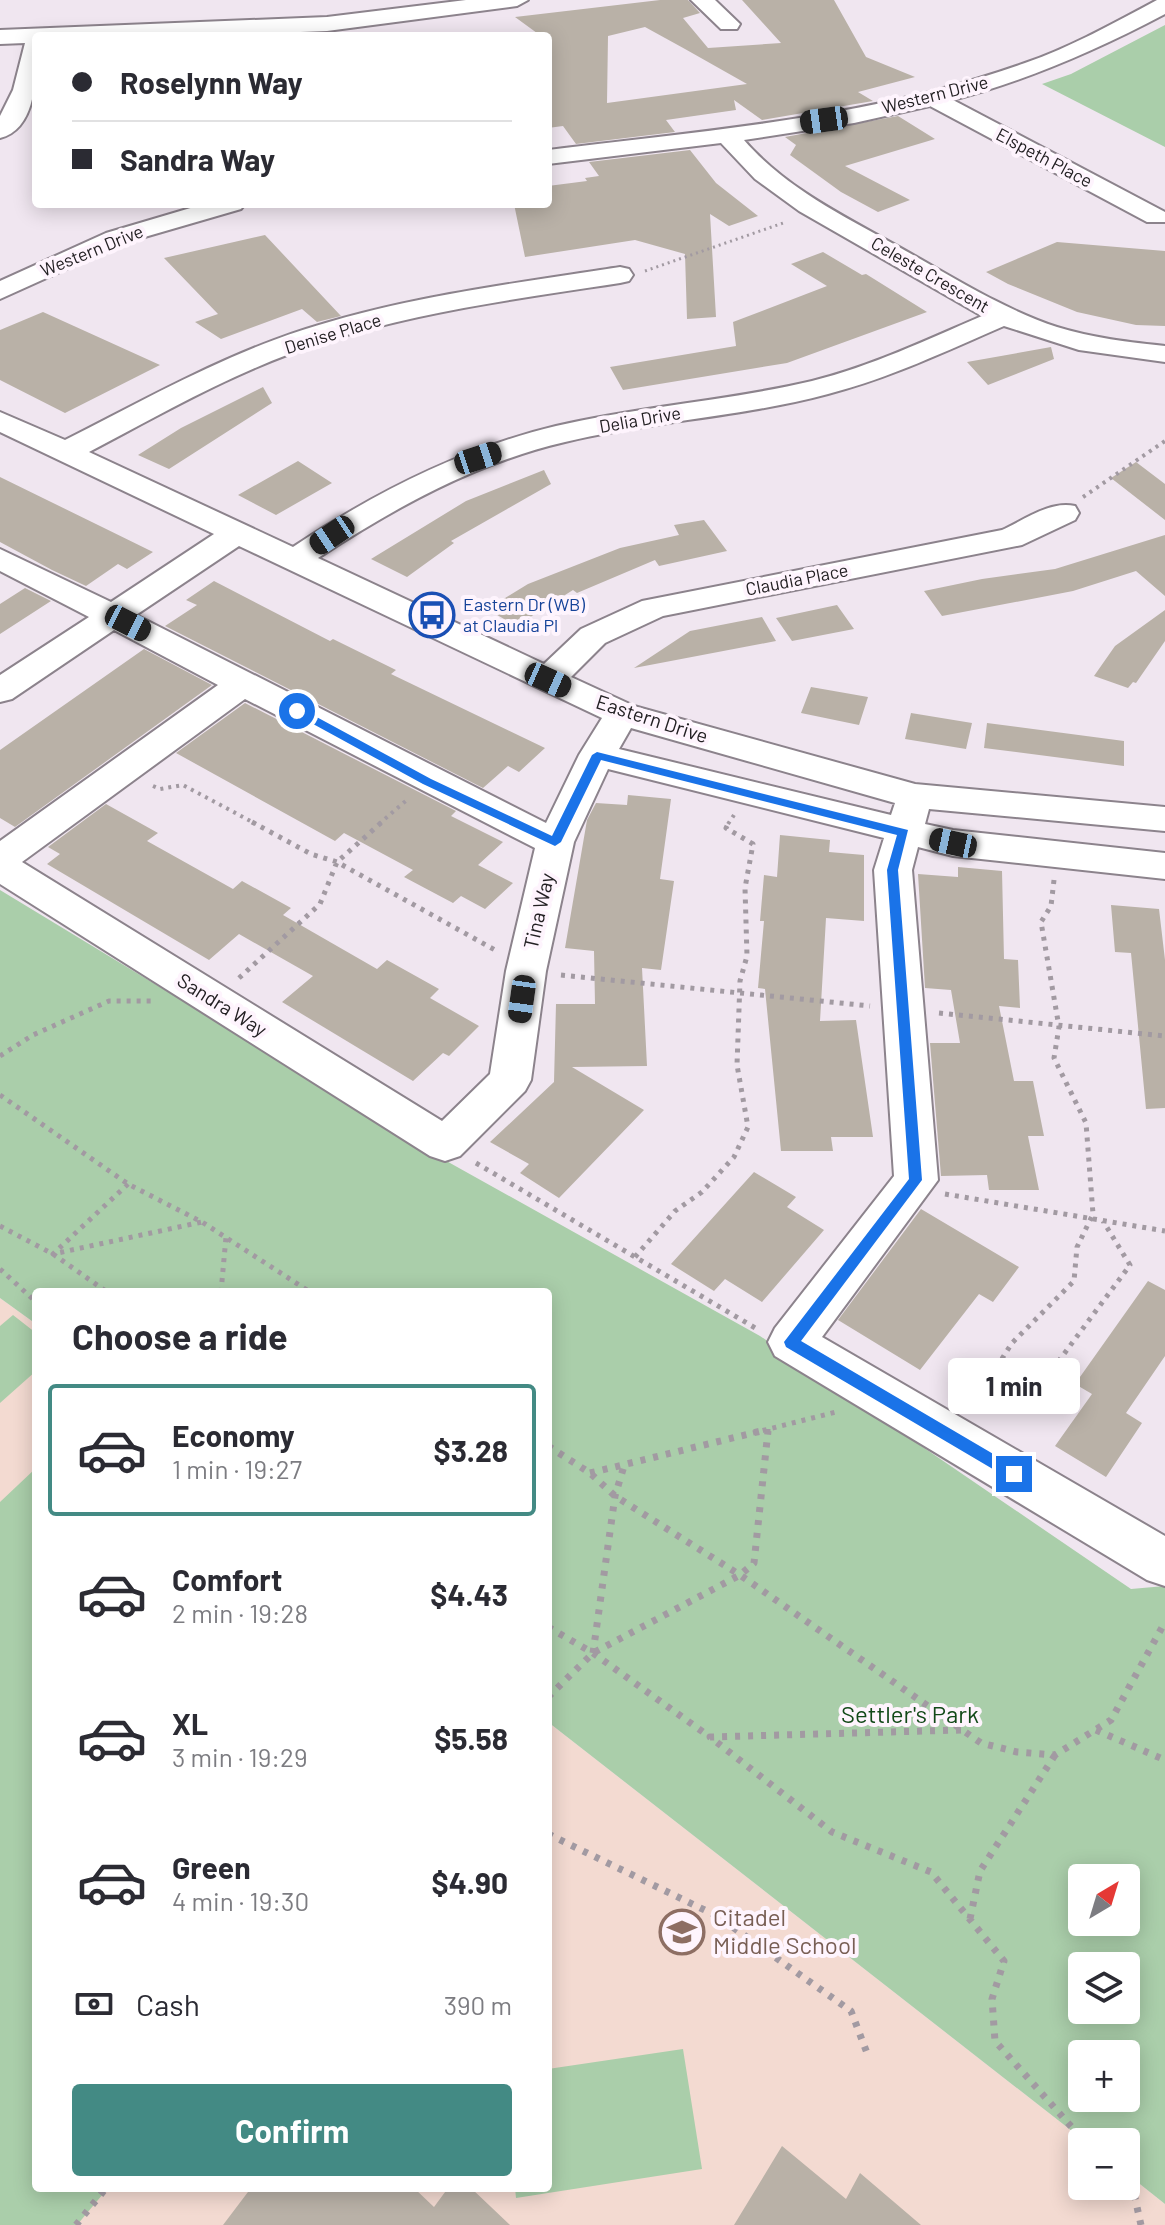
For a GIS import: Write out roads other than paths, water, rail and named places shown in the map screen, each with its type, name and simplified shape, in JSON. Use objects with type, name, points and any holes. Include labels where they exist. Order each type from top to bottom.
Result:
[{"type":"street","points":[[246,32],[517,0]]},
{"type":"street","points":[[702,0],[729,24]]},
{"type":"street","name":"Western Drive","points":[[552,156],[824,120],[932,98],[1061,57],[1165,5]]},
{"type":"street","points":[[455,8],[474,27]]},
{"type":"street","points":[[0,37],[32,36]]},
{"type":"street","points":[[0,131],[16,113],[22,100],[32,59]]},
{"type":"street","name":"Elspeth Place","points":[[932,98],[1156,217]]},
{"type":"street","name":"Celeste Crescent","points":[[726,134],[755,168],[789,196],[1002,317],[1052,335],[1121,350],[1165,354]]},
{"type":"street","name":"Western Drive","points":[[0,291],[115,238],[218,208]]},
{"type":"street","name":"Denise Place","points":[[64,453],[207,380],[316,336],[457,300],[620,275]]},
{"type":"street","name":"Delia Drive","points":[[293,561],[369,510],[478,458],[562,434],[787,395],[858,377],[1002,317]]},
{"type":"street","name":"Eastern Drive","points":[[5,429],[64,453],[622,714],[909,814],[1165,819]]},
{"type":"street","name":"Claudia Place","points":[[548,680],[593,636],[654,608],[1011,538],[1064,513]]},
{"type":"street","points":[[0,691],[235,534]]},
{"type":"street","points":[[0,559],[245,682],[427,782],[555,842]]},
{"type":"street","points":[[0,860],[245,682]]},
{"type":"street","name":"Tina Way","points":[[445,1144],[510,1080],[526,971],[555,842],[597,755],[622,714]]},
{"type":"street","points":[[597,755],[739,791],[909,814],[953,843],[1165,866]]},
{"type":"street","points":[[909,814],[893,870],[916,1180],[791,1342],[1165,1563]]},
{"type":"street","name":"Sandra Way","points":[[0,866],[445,1144]]},
{"type":"place","name":"Eastern Dr (WB) at Claudia Pl","points":[[432,615]]},
{"type":"place","name":"Citadel Middle School","points":[[682,1932]]},
{"type":"park label","name":"Settler's Park","points":[[910,1715]]}]
